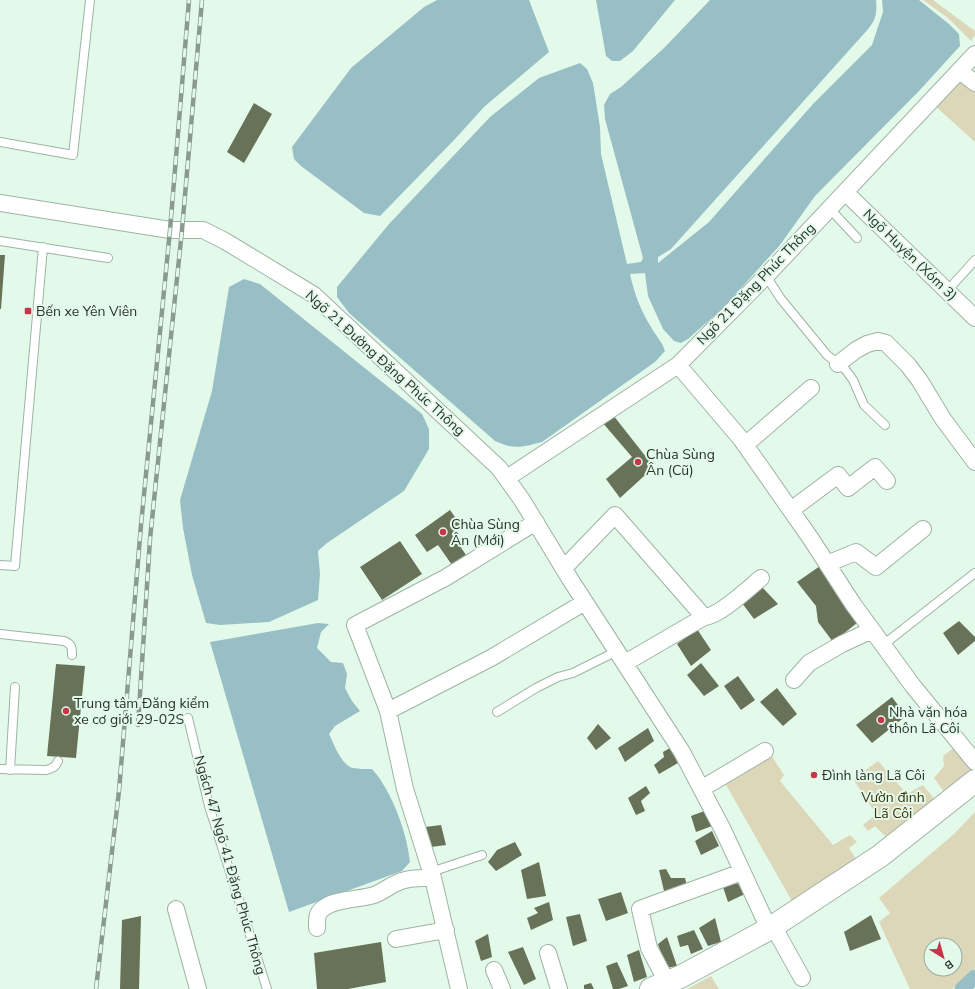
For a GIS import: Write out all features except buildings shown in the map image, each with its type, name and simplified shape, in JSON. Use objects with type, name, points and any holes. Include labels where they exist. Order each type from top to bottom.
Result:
[{"type":"street","name":"Ngõ 21 Đặng Phúc Thông","points":[[507,478],[678,364],[766,276],[975,54]]},
{"type":"street","points":[[960,71],[975,83]]},
{"type":"street","name":"Ngõ Huyện (Xóm 3)","points":[[845,192],[975,318]]},
{"type":"street","name":"Ngõ 21 Đường Đặng Phúc Thông","points":[[0,203],[170,230],[203,230],[225,241],[314,295],[499,468],[536,522],[585,602],[682,752],[723,830],[769,929],[777,933],[802,978]]},
{"type":"street","points":[[838,364],[856,350],[867,344],[878,341],[886,344],[908,365],[920,381],[943,419],[975,462]]},
{"type":"street","points":[[678,364],[745,445],[791,510],[853,604],[913,686],[975,762]]},
{"type":"street","points":[[745,445],[811,388]]},
{"type":"street","points":[[791,510],[838,474],[848,488],[876,467],[887,481]]},
{"type":"street","points":[[564,568],[615,515],[704,617]]},
{"type":"street","points":[[459,989],[432,875],[405,789],[388,711],[355,625],[445,578],[536,522]]},
{"type":"street","points":[[827,564],[856,552],[876,567],[924,529]]},
{"type":"street","points":[[621,657],[704,617],[709,617],[718,613],[761,578]]},
{"type":"street","points":[[388,711],[491,658],[585,602]]},
{"type":"street","points":[[794,680],[809,663],[842,644],[872,630]]},
{"type":"street","points":[[701,789],[765,751]]},
{"type":"street","points":[[742,872],[640,909],[659,986],[680,977],[769,929],[880,856],[975,781]]},
{"type":"street","points":[[317,928],[318,914],[332,904],[376,895],[407,879],[432,875]]},
{"type":"street","points":[[176,909],[198,989]]},
{"type":"street","points":[[396,939],[446,930]]},
{"type":"street","points":[[548,953],[559,989]]},
{"type":"street","points":[[494,970],[502,989]]},
{"type":"lane","points":[[0,142],[73,155],[90,0]]},
{"type":"lane","points":[[830,209],[857,238]]},
{"type":"lane","points":[[0,240],[108,258]]},
{"type":"lane","points":[[0,565],[14,566],[43,247]]},
{"type":"lane","points":[[948,291],[975,260]]},
{"type":"lane","points":[[766,276],[781,299],[827,355],[845,369],[853,380],[864,405],[885,425]]},
{"type":"lane","points":[[883,644],[975,573]]},
{"type":"lane","points":[[0,634],[69,642],[72,647],[72,655]]},
{"type":"lane","points":[[497,712],[536,688],[558,677],[621,657]]},
{"type":"lane","points":[[10,770],[15,687]]},
{"type":"lane","name":"Ngách 47 Ngõ 41 Đặng Phúc Thông","points":[[188,718],[209,806],[266,989]]},
{"type":"lane","points":[[0,769],[52,769],[56,766],[58,761]]},
{"type":"lane","points":[[432,875],[482,856]]},
{"type":"green space","points":[[923,0],[933,0],[975,31],[975,35],[971,41],[948,18]]},
{"type":"green space","points":[[960,75],[975,87],[975,142],[934,105]]},
{"type":"green space","points":[[957,745],[975,764],[975,775],[947,796],[934,778],[944,766],[943,756]]},
{"type":"green space","points":[[771,755],[784,775],[780,781],[833,845],[850,835],[857,842],[849,848],[859,863],[793,903],[725,783]]},
{"type":"green space","name":"Vườn đình Lã Côi","points":[[878,761],[907,794],[923,785],[935,800],[886,837],[875,826],[868,831],[863,825],[876,814],[853,779]]},
{"type":"green space","points":[[975,812],[975,968],[952,989],[910,989],[879,922],[890,913],[879,898],[954,834]]},
{"type":"green space","points":[[711,976],[719,989],[687,989]]},
{"type":"water","points":[[437,0],[529,0],[549,52],[484,107],[380,216],[364,213],[301,166],[294,159],[292,147],[351,68],[424,7]]},
{"type":"water","points":[[596,0],[675,0],[633,51],[620,61],[612,61],[606,56]]},
{"type":"water","points":[[710,0],[876,0],[876,12],[872,25],[671,249],[658,257],[658,263],[709,222],[813,104],[872,45],[883,12],[882,0],[919,0],[959,34],[960,46],[919,91],[815,196],[780,245],[722,309],[688,339],[681,343],[674,341],[663,329],[648,296],[645,273],[630,274],[641,308],[665,351],[655,362],[542,442],[513,447],[495,441],[349,313],[337,297],[337,287],[389,224],[490,117],[539,78],[580,63],[587,69],[593,83],[600,127],[601,154],[627,264],[641,262],[643,258],[605,119],[604,105],[610,94],[621,87],[664,48]]},
{"type":"water","points":[[244,279],[260,284],[422,414],[429,429],[429,449],[404,491],[327,543],[318,551],[320,574],[318,600],[269,622],[220,625],[206,623],[192,575],[183,528],[180,500],[212,391],[229,287]]},
{"type":"water","points":[[318,623],[329,624],[321,632],[317,648],[331,662],[343,663],[347,674],[345,688],[352,701],[360,711],[335,726],[329,734],[338,754],[345,763],[353,768],[372,769],[386,789],[392,800],[406,838],[410,862],[402,871],[289,912],[210,642]]},
{"type":"waterway","points":[[962,989],[975,977]]},
{"type":"railway","points":[[96,989],[119,791],[141,525],[170,230],[189,0]]},
{"type":"railway","points":[[138,725],[150,539],[182,230],[202,0]]},
{"type":"place","name":"Bến xe Yên Viên","points":[[28,311]]},
{"type":"place","name":"Chùa Sùng Ân (Cũ)","points":[[638,462]]},
{"type":"place","name":"Chùa Sùng Ân (Mới)","points":[[443,532]]},
{"type":"place","name":"Trung tâm Đăng kiểm xe cơ giới 29-02S","points":[[66,711]]},
{"type":"place","name":"Nhà văn hóa thôn Lã Côi","points":[[881,720]]},
{"type":"place","name":"Đình làng Lã Côi","points":[[814,775]]}]
